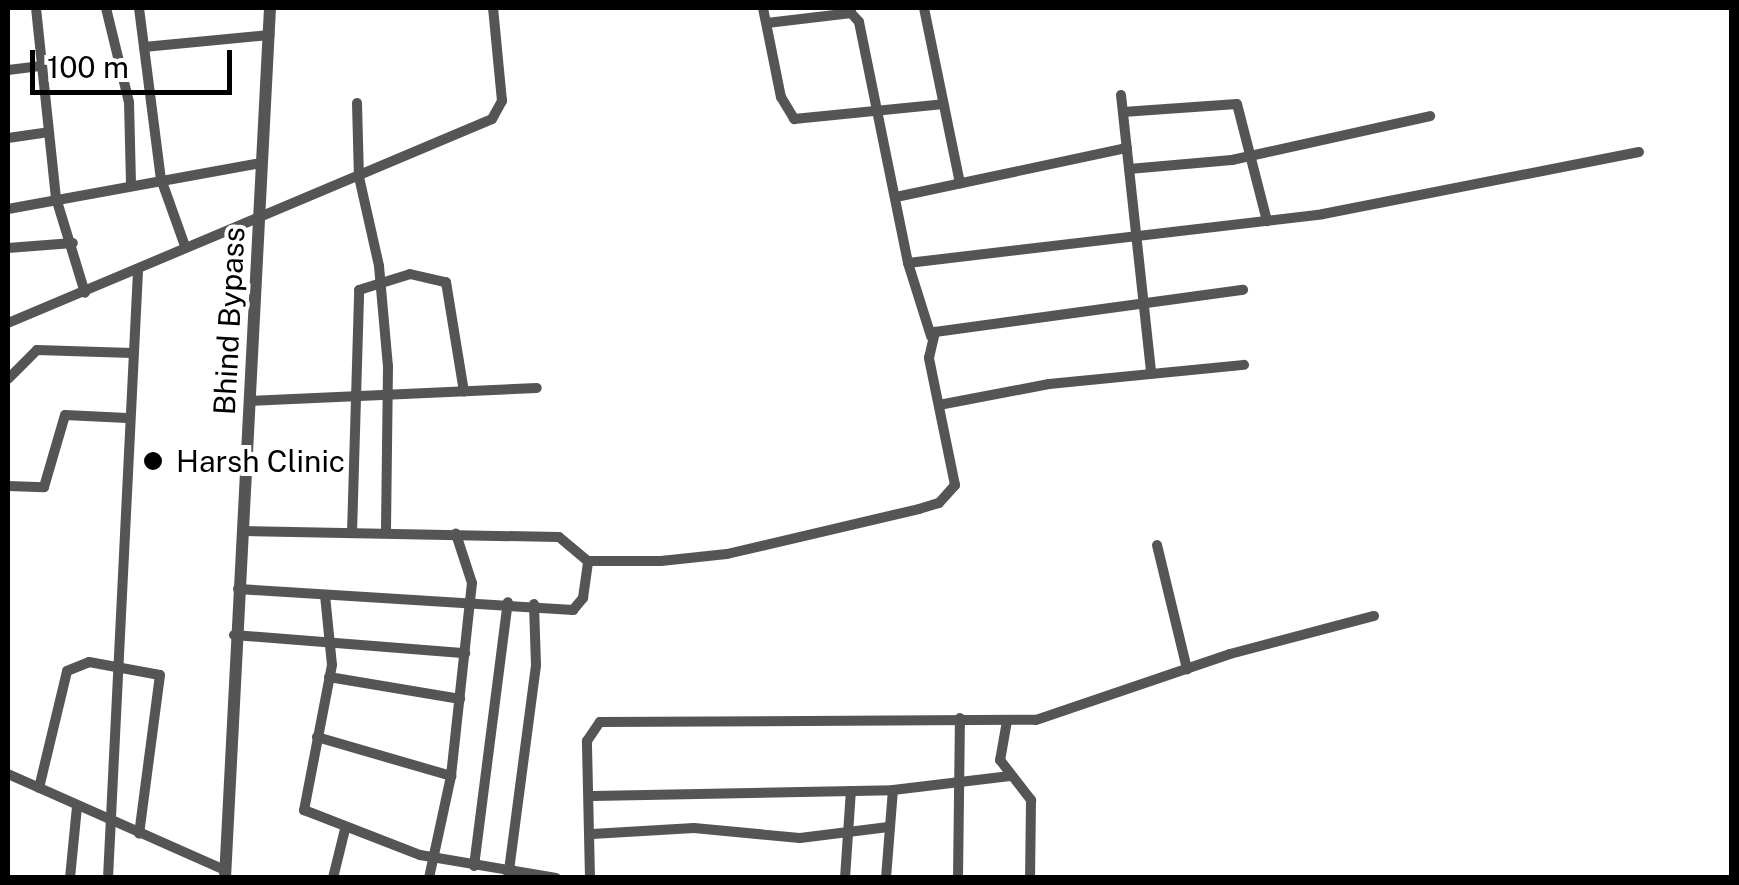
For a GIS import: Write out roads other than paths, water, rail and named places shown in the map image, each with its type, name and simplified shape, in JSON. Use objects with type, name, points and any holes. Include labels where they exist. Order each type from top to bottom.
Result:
[{"type":"street","points":[[36,8],[56,198],[73,243],[85,293]]},
{"type":"street","points":[[106,8],[128,102],[130,184]]},
{"type":"street","points":[[138,8],[161,179],[185,246]]},
{"type":"street","name":"Bhind Bypass","points":[[225,874],[234,634],[270,8]]},
{"type":"street","points":[[8,323],[138,272],[185,246],[359,177],[498,112],[493,8]]},
{"type":"street","points":[[764,8],[781,98],[794,119],[944,104]]},
{"type":"street","points":[[924,8],[960,184]]},
{"type":"street","points":[[242,531],[559,536],[588,560],[710,557],[940,503],[955,485],[939,405],[931,336],[908,263],[856,16],[767,24]]},
{"type":"street","points":[[144,47],[269,35]]},
{"type":"street","points":[[8,70],[42,66]]},
{"type":"street","points":[[1121,95],[1151,373]]},
{"type":"street","points":[[1123,112],[1232,101],[1256,156],[1267,221]]},
{"type":"street","points":[[357,103],[359,177],[380,278],[389,395],[386,534]]},
{"type":"street","points":[[1129,169],[1256,156],[1430,116]]},
{"type":"street","points":[[8,138],[49,132]]},
{"type":"street","points":[[896,197],[1127,148]]},
{"type":"street","points":[[908,263],[1136,231],[1267,221],[1639,152]]},
{"type":"street","points":[[8,210],[130,184],[261,163]]},
{"type":"street","points":[[8,248],[73,243]]},
{"type":"street","points":[[108,878],[115,668],[138,272]]},
{"type":"street","points":[[352,533],[356,295],[380,278],[426,274],[446,282],[464,392]]},
{"type":"street","points":[[931,336],[1243,290]]},
{"type":"street","points":[[8,379],[36,350],[132,354]]},
{"type":"street","points":[[939,405],[1151,373],[1244,365]]},
{"type":"street","points":[[250,401],[537,388]]},
{"type":"street","points":[[8,486],[44,487],[65,415],[128,418]]},
{"type":"street","points":[[430,878],[438,860],[451,776],[470,602],[472,570],[456,534]]},
{"type":"street","points":[[1157,545],[1187,670]]},
{"type":"street","points":[[238,589],[578,608],[588,560]]},
{"type":"street","points":[[325,595],[332,642],[329,677],[304,810],[438,860],[509,874],[556,878]]},
{"type":"street","points":[[474,866],[508,602]]},
{"type":"street","points":[[509,874],[536,665],[534,604]]},
{"type":"street","points":[[590,878],[593,796],[587,741],[600,722],[960,718],[1007,721],[1048,717],[1187,670],[1374,616]]},
{"type":"street","points":[[234,634],[465,653]]},
{"type":"street","points":[[39,788],[67,672],[88,662],[163,680],[139,834]]},
{"type":"street","points":[[329,677],[460,698]]},
{"type":"street","points":[[958,878],[960,718]]},
{"type":"street","points":[[1007,721],[1000,749],[1010,776],[1032,800],[1030,878]]},
{"type":"street","points":[[316,738],[451,776]]},
{"type":"street","points":[[8,774],[225,874]]},
{"type":"street","points":[[593,796],[893,790],[1010,776]]},
{"type":"street","points":[[886,878],[893,790]]},
{"type":"street","points":[[845,878],[851,791]]},
{"type":"street","points":[[70,878],[77,806]]},
{"type":"street","points":[[592,834],[694,828],[800,838],[850,827],[888,827]]},
{"type":"street","points":[[333,878],[345,828]]},
{"type":"place","name":"Harsh Clinic","points":[[153,461]]}]
